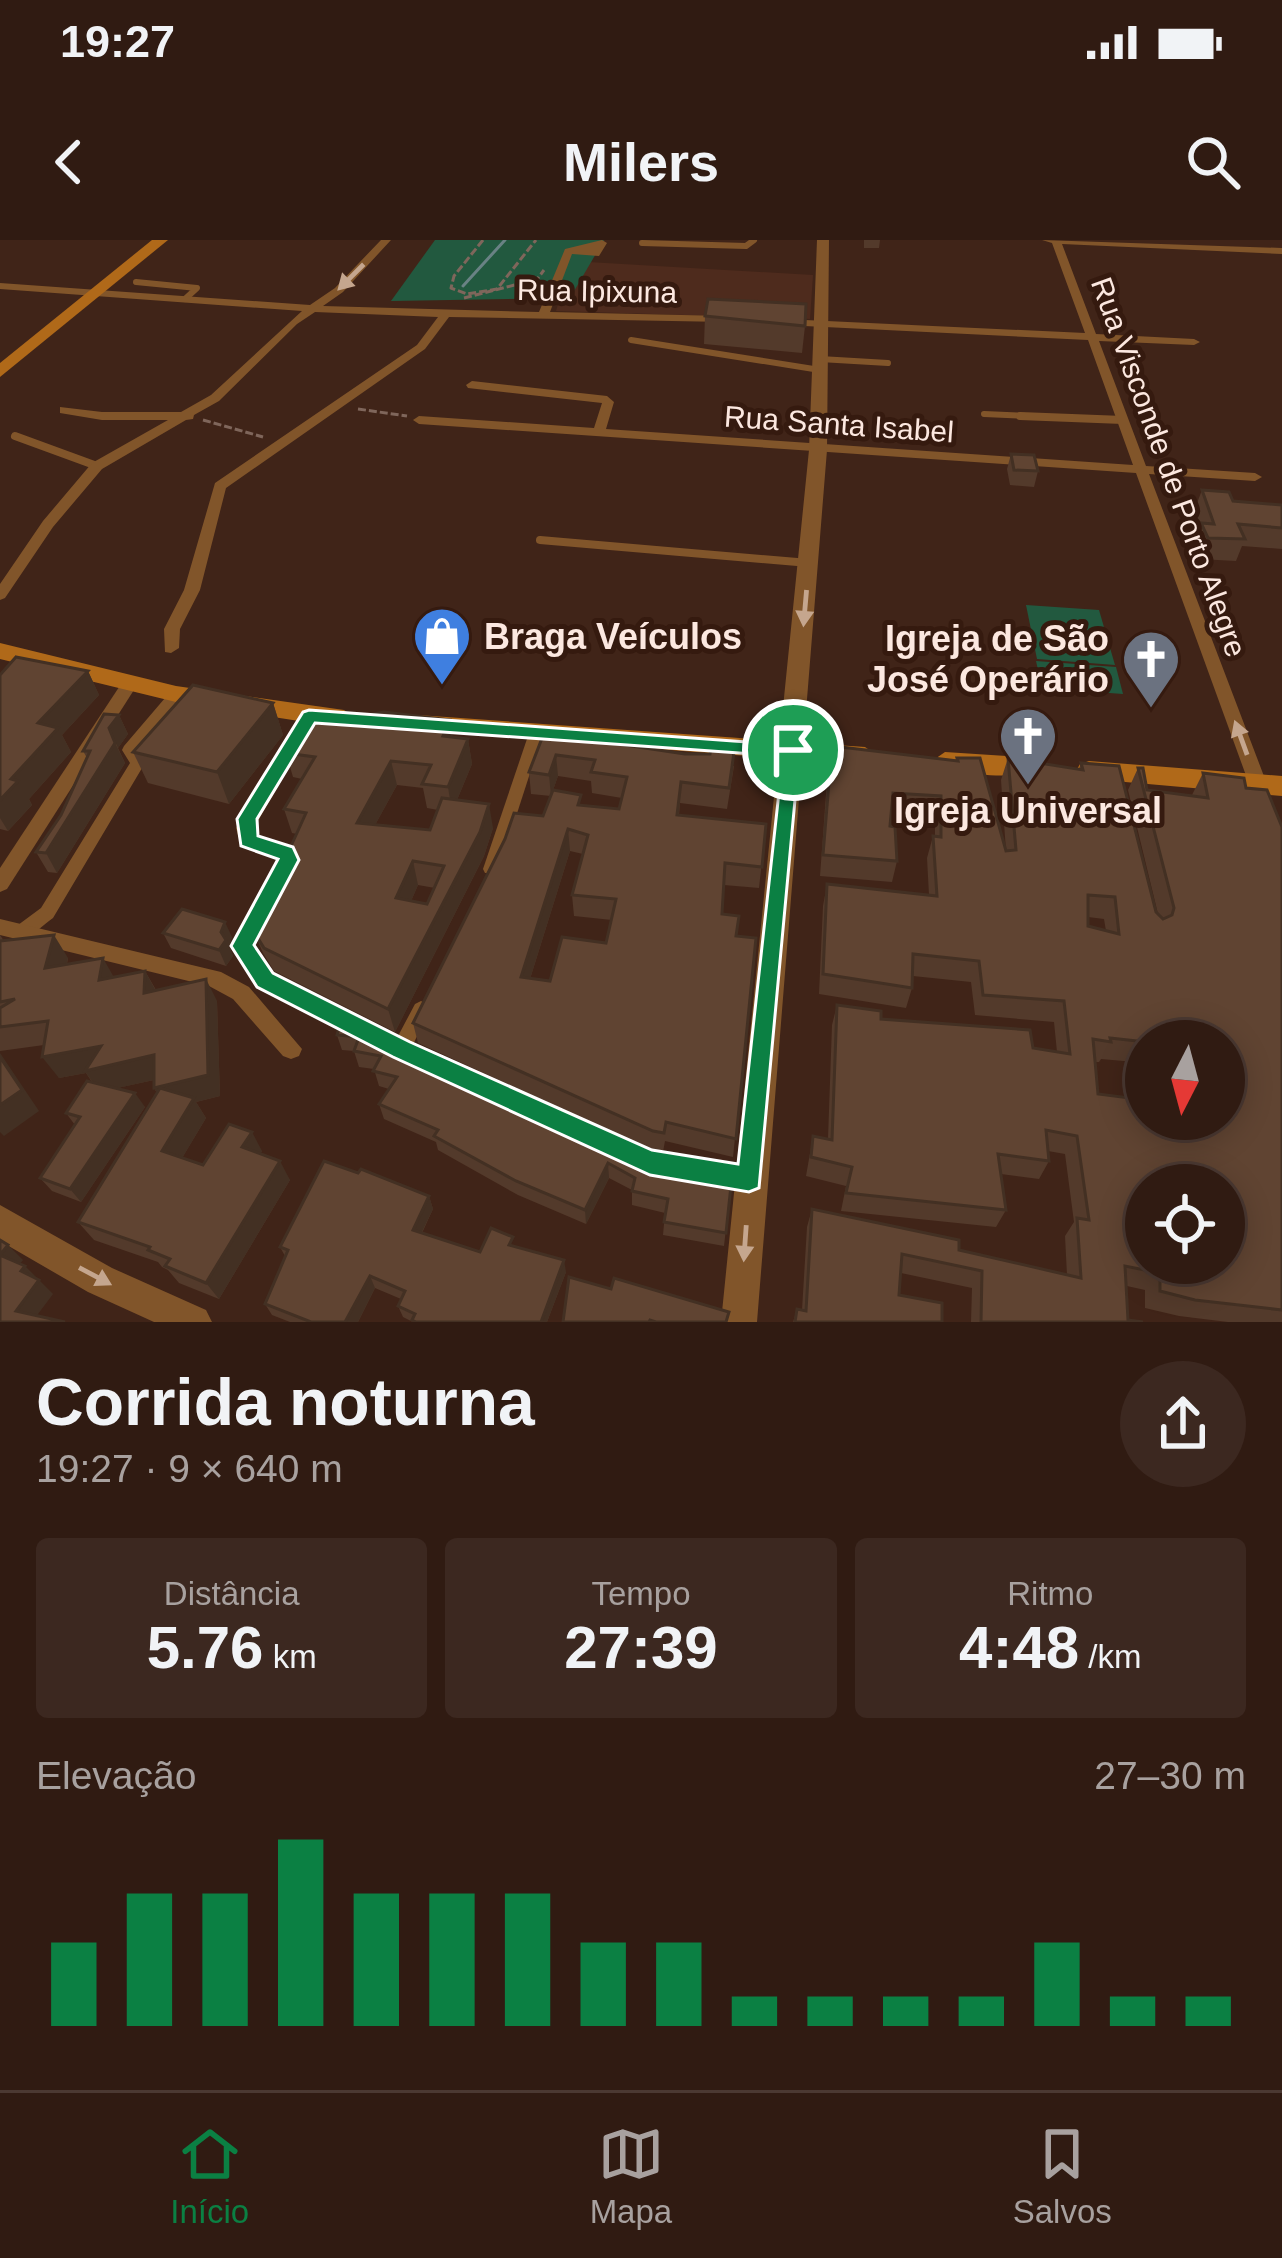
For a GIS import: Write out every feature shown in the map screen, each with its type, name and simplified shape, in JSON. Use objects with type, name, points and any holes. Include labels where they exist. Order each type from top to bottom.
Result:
[{"type":"main road","points":[[0,372],[144,240]]},
{"type":"main road","points":[[0,354],[161,240]]},
{"type":"main road","points":[[0,650],[176,694],[309,716],[896,758],[1117,784],[1270,786]]},
{"type":"street","points":[[0,595],[48,524],[97,466],[189,416],[310,309],[339,290],[386,240]]},
{"type":"street","points":[[739,1322],[818,450],[823,240]]},
{"type":"street","points":[[1053,240],[1282,251]]},
{"type":"street","name":"Rua Visconde de Porto Alegre","points":[[1053,240],[1270,786],[1270,816]]},
{"type":"street","points":[[544,314],[568,251]]},
{"type":"street","name":"Rua Ipixuna","points":[[0,286],[310,309],[730,319]]},
{"type":"street","points":[[171,648],[176,618],[192,590],[215,492],[421,347],[446,314]]},
{"type":"street","points":[[776,321],[1194,343]]},
{"type":"street","points":[[472,385],[606,400],[599,432]]},
{"type":"street","points":[[529,427],[542,395]]},
{"type":"street","points":[[64,410],[101,416],[189,416]]},
{"type":"street","name":"Rua Santa Isabel","points":[[419,420],[1255,477]]},
{"type":"street","points":[[0,884],[131,682]]},
{"type":"street","points":[[24,930],[47,914],[138,763],[129,750],[176,694]]},
{"type":"street","points":[[309,716],[247,819],[248,841],[285,853],[289,860],[242,946],[265,980],[422,1058]]},
{"type":"street","points":[[485,880],[536,733]]},
{"type":"street","points":[[0,927],[214,978],[241,993],[291,1049]]},
{"type":"street","points":[[401,1049],[433,986]]},
{"type":"street","points":[[484,1087],[650,1162],[749,1179]]},
{"type":"street","points":[[3,1231],[194,1322]]},
{"type":"lane","points":[[642,243],[746,246],[754,240]]},
{"type":"lane","points":[[136,282],[197,288],[185,299]]},
{"type":"lane","points":[[631,340],[820,364],[888,363]]},
{"type":"lane","points":[[984,414],[1124,420]]},
{"type":"lane","points":[[15,436],[97,466]]},
{"type":"lane","points":[[540,540],[808,563]]},
{"type":"path","points":[[484,240],[454,276],[451,288],[467,294],[496,289],[535,240]]},
{"type":"path","points":[[512,314],[548,266]]},
{"type":"path","points":[[456,300],[538,279]]},
{"type":"path","points":[[328,410],[342,407],[419,420]]},
{"type":"path","points":[[189,416],[282,442]]},
{"type":"shaded area","points":[[571,261],[813,275],[810,319],[556,311]]},
{"type":"green space","points":[[435,240],[604,240],[570,298],[391,301]]},
{"type":"green space","points":[[1026,605],[1099,610],[1115,665],[1037,659]]},
{"type":"green space","points":[[1036,661],[1116,667],[1123,694],[1042,688]]},
{"type":"building","points":[[708,299],[806,304],[805,326],[705,316]]},
{"type":"building","points":[[1011,454],[1034,455],[1038,471],[1014,470]]},
{"type":"building","points":[[1202,490],[1229,492],[1233,501],[1282,505],[1282,528],[1238,524],[1245,539],[1208,538],[1201,523],[1214,524]]},
{"type":"building","points":[[16,657],[88,671],[38,723],[58,728],[11,779],[18,781],[0,800],[0,675]]},
{"type":"building","points":[[193,685],[273,703],[217,772],[133,752]]},
{"type":"building","points":[[311,711],[363,716],[384,712],[450,720],[443,736],[468,739],[448,787],[422,784],[431,765],[391,761],[357,823],[430,830],[442,798],[489,804],[480,832],[388,1009],[264,948],[253,930],[306,813],[284,809],[315,757],[286,753]],"holes":[[[413,861],[444,866],[427,904],[396,898]]]},
{"type":"building","points":[[104,714],[119,715],[109,728],[115,743],[46,853],[36,852],[61,815],[90,751],[83,751]]},
{"type":"building","points":[[544,733],[685,754],[710,754],[712,742],[735,745],[729,788],[681,782],[677,815],[766,824],[762,867],[725,863],[722,914],[739,916],[736,936],[756,938],[736,1139],[666,1122],[664,1133],[653,1131],[413,1023],[514,813],[543,816],[553,790],[581,795],[578,805],[619,809],[627,777],[591,772],[595,760],[556,755],[549,775],[529,772]],"holes":[[[568,829],[588,835],[572,895],[616,899],[606,943],[562,937],[550,981],[521,977]]]},
{"type":"building","points":[[832,746],[958,761],[980,758],[1006,851],[1016,850],[1008,758],[1083,770],[1081,763],[1119,766],[1156,912],[1163,919],[1174,908],[1138,768],[1143,768],[1147,790],[1208,798],[1203,773],[1244,778],[1246,788],[1267,790],[1282,827],[1282,1310],[1160,1291],[1160,1284],[1245,1284],[1245,1164],[1125,1164],[1128,1320],[1143,1322],[981,1322],[982,1271],[902,1254],[899,1295],[942,1303],[942,1322],[795,1322],[797,1309],[806,1311],[812,1209],[959,1240],[959,1250],[1081,1278],[1077,1218],[1089,1220],[1077,1136],[1046,1130],[1049,1161],[998,1154],[1006,1210],[846,1193],[852,1167],[811,1157],[813,1136],[832,1140],[837,1005],[881,1011],[881,1019],[1030,1030],[1033,1048],[1070,1054],[1064,1001],[983,995],[979,961],[913,954],[912,988],[823,974],[827,884],[937,896],[933,836],[941,837],[941,796],[893,793],[890,826],[895,827],[897,861],[823,855]],"holes":[[[1088,895],[1115,897],[1119,934],[1088,926]]]},
{"type":"building","points":[[182,909],[225,922],[221,932],[226,940],[219,950],[163,933]]},
{"type":"building","points":[[54,935],[45,968],[103,958],[99,980],[145,971],[144,993],[206,979],[208,1075],[154,1088],[154,1055],[85,1071],[101,1046],[42,1057],[48,1021],[0,1027],[0,1008],[15,999],[0,1002],[0,941]]},
{"type":"building","points":[[341,1020],[648,1163],[732,1176],[726,1233],[664,1222],[668,1199],[632,1191],[635,1178],[608,1163],[585,1210],[516,1181],[434,1136],[438,1130],[379,1104],[397,1077],[373,1071],[381,1056],[354,1051],[359,1037],[337,1035]]},
{"type":"building","points":[[0,1057],[22,1090],[0,1105]]},
{"type":"building","points":[[87,1081],[135,1093],[70,1189],[40,1178],[80,1117],[66,1113]]},
{"type":"building","points":[[160,1088],[194,1098],[162,1151],[203,1165],[229,1124],[252,1132],[242,1147],[280,1161],[206,1283],[165,1266],[170,1259],[148,1250],[150,1247],[78,1222]]},
{"type":"building","points":[[324,1161],[358,1173],[361,1169],[429,1196],[413,1230],[480,1252],[491,1228],[513,1237],[509,1245],[564,1260],[541,1322],[416,1322],[412,1320],[415,1314],[398,1306],[405,1291],[370,1276],[345,1322],[311,1322],[265,1304],[288,1250],[280,1247]]},
{"type":"building","points":[[0,1255],[25,1266],[21,1271],[39,1280],[16,1311],[65,1322],[0,1322]]},
{"type":"building","points":[[569,1277],[611,1289],[614,1278],[729,1312],[726,1322],[563,1322]]},
{"type":"waterway","points":[[463,286],[505,240]]},
{"type":"place","name":"Braga Veículos","points":[[442,687]]},
{"type":"place","name":"Igreja de São José Operário","points":[[1151,710]]},
{"type":"place","name":"Igreja Universal","points":[[1028,787]]},
{"type":"route","points":[[309,716],[793,750],[749,1179],[650,1162],[401,1049],[265,980],[242,946],[289,860],[285,853],[248,841],[244,837],[247,819],[309,716]]}]
